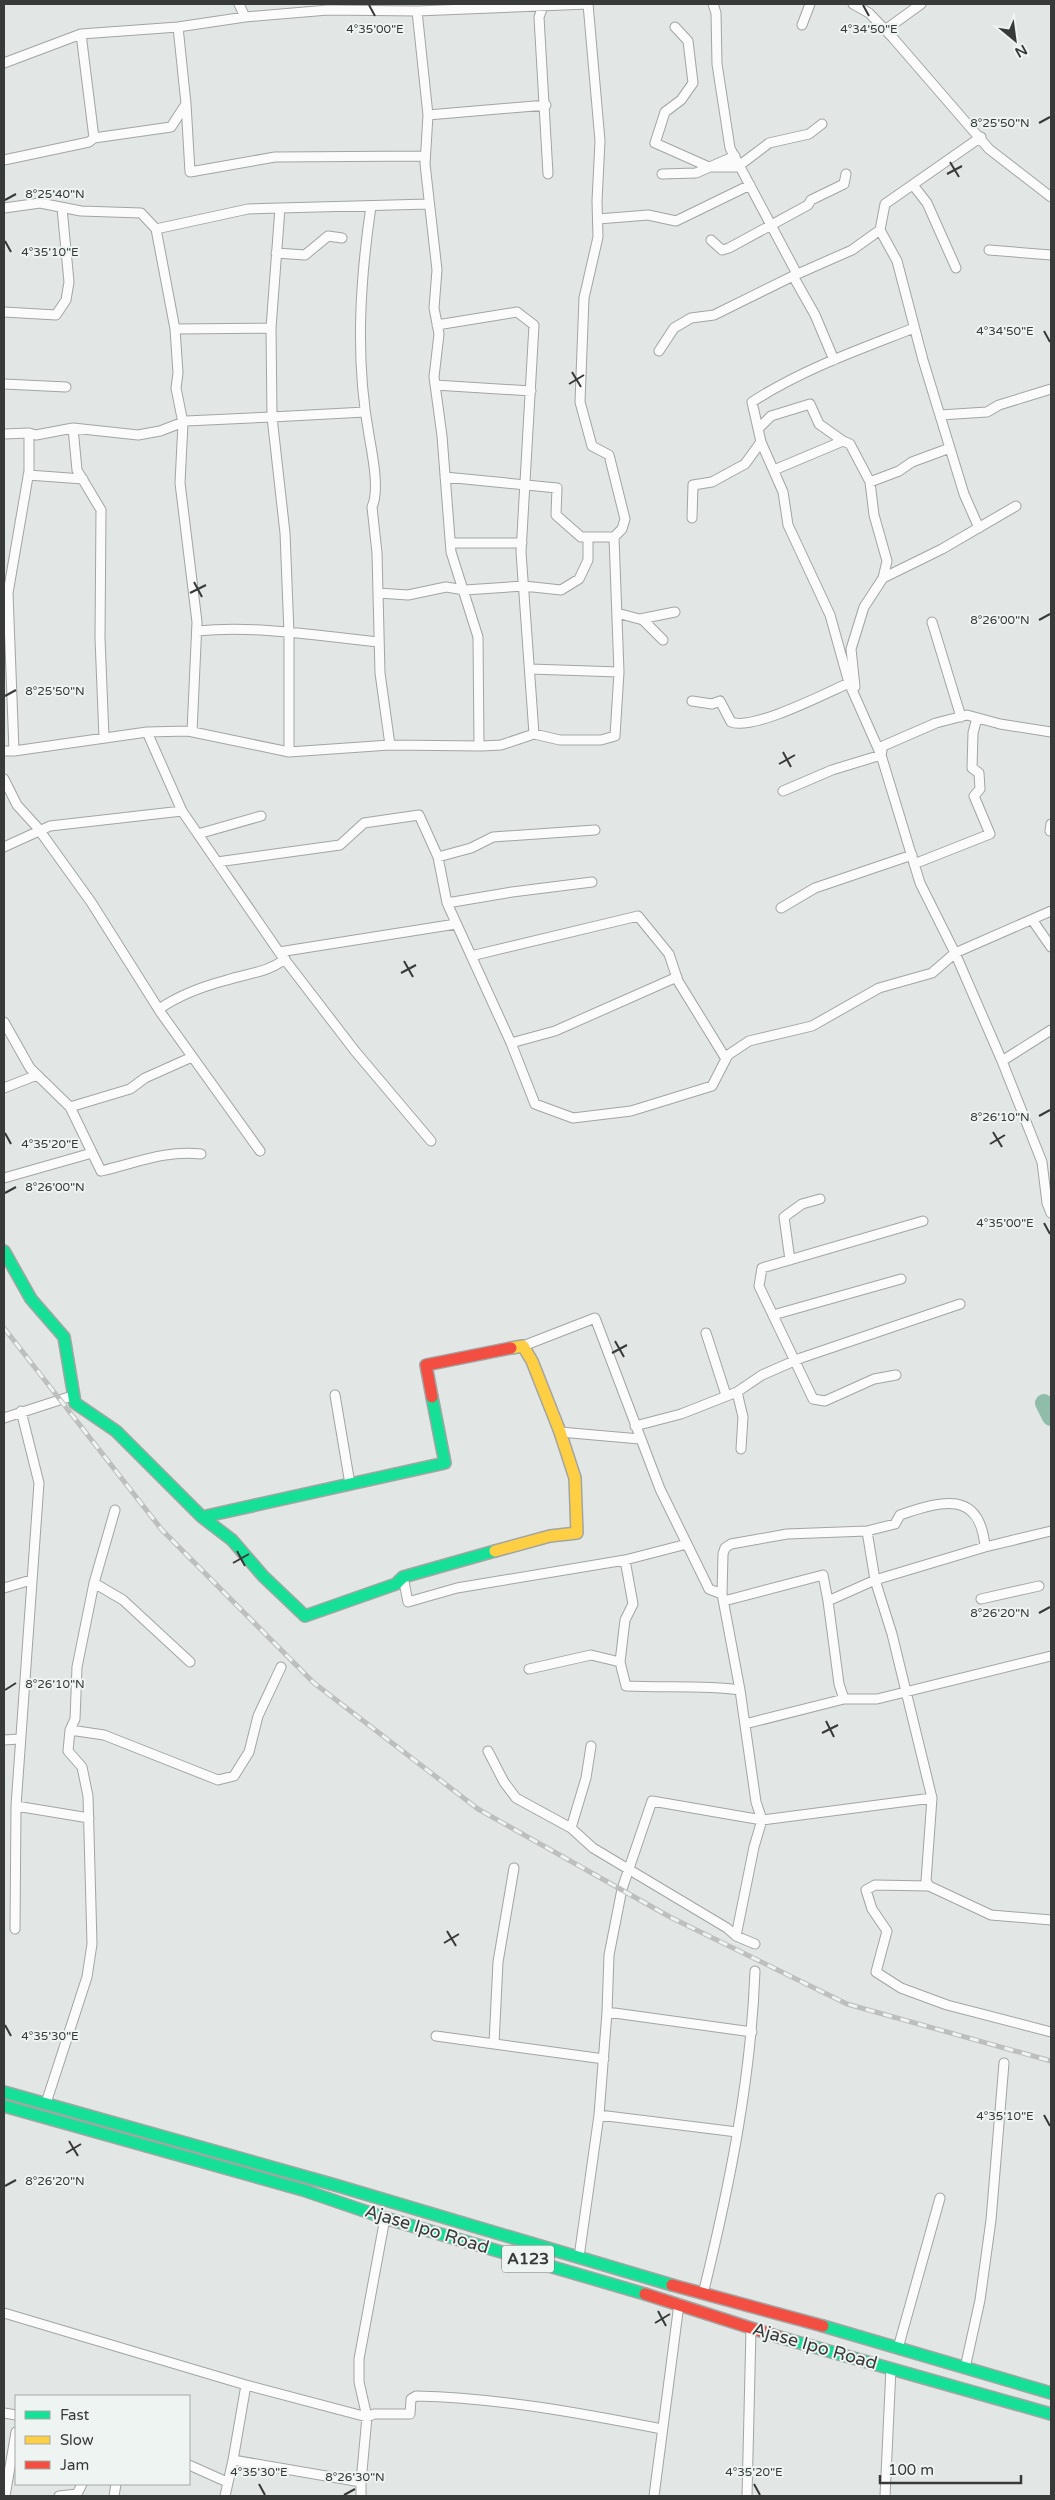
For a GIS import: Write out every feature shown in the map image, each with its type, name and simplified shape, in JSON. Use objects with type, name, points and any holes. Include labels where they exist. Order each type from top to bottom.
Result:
[{"type":"main road","points":[[4,1251],[31,1299],[64,1337],[72,1396],[75,1403],[116,1431],[202,1517],[232,1540],[263,1576],[305,1616],[396,1584],[403,1577],[550,1536],[577,1533],[575,1478],[560,1432],[532,1361],[523,1346],[426,1365],[445,1463],[202,1517]]},
{"type":"main road","name":"Ajase Ipo Road","points":[[4,2092],[1051,2393]]},
{"type":"main road","name":"Ajase Ipo Road","points":[[4,2106],[303,2190],[385,2218],[679,2304],[751,2329],[1051,2414]]},
{"type":"main road","points":[[798,2342],[804,2321]]},
{"type":"street","points":[[238,4],[245,17]]},
{"type":"street","points":[[4,63],[81,34],[178,27],[328,7],[417,11],[588,4],[600,141],[598,237],[584,298],[580,402],[592,446],[610,456],[625,519],[622,529],[614,537],[580,538],[556,516],[557,488],[445,477]]},
{"type":"street","points":[[713,4],[716,13],[717,64],[730,148],[772,226],[815,315],[834,360]]},
{"type":"street","points":[[802,25],[810,4]]},
{"type":"street","points":[[852,4],[868,13],[885,30],[981,137],[989,149],[1051,197]]},
{"type":"street","points":[[885,30],[921,4]]},
{"type":"street","points":[[544,5],[539,17],[546,105],[548,174]]},
{"type":"street","points":[[417,11],[428,115],[425,156],[428,204],[437,270],[434,308],[438,334],[435,385],[451,552],[478,637],[479,746]]},
{"type":"street","points":[[178,27],[186,104],[190,172],[275,157],[425,156]]},
{"type":"street","points":[[675,27],[688,41],[693,83],[681,100],[665,112],[655,143],[709,167]]},
{"type":"street","points":[[81,34],[94,138]]},
{"type":"street","points":[[4,160],[89,142],[94,138],[171,127],[186,104]]},
{"type":"street","points":[[428,115],[546,105]]},
{"type":"street","points":[[662,174],[696,173],[709,167],[738,163],[769,143],[809,134],[822,124]]},
{"type":"street","points":[[980,528],[964,494],[914,328],[897,261],[880,230],[885,204],[981,137]]},
{"type":"street","points":[[712,240],[722,250],[772,226],[808,205],[811,200],[844,184],[846,174]]},
{"type":"street","points":[[598,219],[648,215],[676,221],[750,185]]},
{"type":"street","points":[[913,185],[927,203],[956,268]]},
{"type":"street","points":[[4,205],[40,203],[62,208],[141,213],[156,229],[175,328],[178,373],[176,388],[183,423],[180,483],[197,631],[192,732]]},
{"type":"street","points":[[156,229],[248,209],[428,204]]},
{"type":"street","points":[[371,206],[364,258],[361,302],[361,360],[365,412],[374,461],[375,500],[372,507],[378,593],[380,673],[390,745]]},
{"type":"street","points":[[4,312],[56,315],[66,300],[69,282],[62,208]]},
{"type":"street","points":[[280,208],[271,328],[272,416],[285,533],[289,632],[289,752]]},
{"type":"street","points":[[659,351],[674,328],[691,318],[714,315],[795,275],[852,250],[880,230]]},
{"type":"street","points":[[276,253],[304,255],[328,236],[342,238]]},
{"type":"street","points":[[989,250],[1051,255]]},
{"type":"street","points":[[437,324],[517,312],[534,325],[522,543],[534,734]]},
{"type":"street","points":[[175,328],[271,328]]},
{"type":"street","points":[[914,328],[783,382],[752,402],[761,442],[783,492],[788,525],[830,616],[849,682],[881,755],[920,883],[955,953],[1002,1061],[1042,1162],[1047,1203],[1051,1213]]},
{"type":"street","points":[[4,384],[66,387]]},
{"type":"street","points":[[435,385],[531,392]]},
{"type":"street","points":[[940,415],[987,412],[999,405],[1051,389]]},
{"type":"street","points":[[758,429],[772,416],[810,404],[819,424],[844,442],[850,444],[870,482],[874,515],[887,561],[883,578],[864,608],[851,649],[856,698]]},
{"type":"street","points":[[4,434],[36,434],[73,428],[138,435],[160,431],[183,423],[272,416],[365,412]]},
{"type":"street","points":[[73,428],[77,470],[100,510],[100,638],[104,738]]},
{"type":"street","points":[[14,751],[8,593],[28,475],[29,433]]},
{"type":"street","points":[[692,518],[693,485],[712,482],[745,464],[761,442]]},
{"type":"street","points":[[774,470],[844,442]]},
{"type":"street","points":[[870,482],[899,471],[912,462],[950,448]]},
{"type":"street","points":[[28,475],[83,479]]},
{"type":"street","points":[[883,578],[942,549],[1016,506]]},
{"type":"street","points":[[378,593],[408,595],[446,587],[464,590],[524,586],[561,590],[579,579],[588,560],[588,537]]},
{"type":"street","points":[[4,751],[147,732],[192,732],[289,752],[390,745],[501,745],[534,734],[560,740],[601,740],[615,736],[620,672],[614,537]]},
{"type":"street","points":[[451,543],[522,543]]},
{"type":"street","points":[[617,613],[640,619],[675,612]]},
{"type":"street","points":[[640,619],[663,640]]},
{"type":"street","points":[[932,622],[961,717]]},
{"type":"street","points":[[197,631],[220,629],[289,632],[379,642]]},
{"type":"street","points":[[530,669],[620,672]]},
{"type":"street","points":[[692,700],[712,704],[720,701],[731,722],[739,725],[778,714],[849,682]]},
{"type":"street","points":[[881,755],[883,746],[936,723],[967,716],[1000,724],[1051,732]]},
{"type":"street","points":[[782,908],[815,888],[990,834],[974,796],[980,789],[980,773],[972,768],[973,733],[977,718]]},
{"type":"street","points":[[147,732],[182,810],[217,862],[282,955],[355,1051],[431,1141]]},
{"type":"street","points":[[783,791],[832,770],[881,755]]},
{"type":"street","points":[[4,779],[7,791],[40,832],[91,902],[159,1009],[260,1151]]},
{"type":"street","points":[[4,848],[50,826],[182,810]]},
{"type":"street","points":[[217,862],[340,845],[364,822],[419,815],[438,857],[447,903],[511,1044],[535,1104],[573,1118],[631,1111],[712,1086],[728,1055],[748,1041],[812,1026],[879,988],[932,973],[955,953],[1033,921],[1051,911]]},
{"type":"street","points":[[198,834],[261,816]]},
{"type":"street","points":[[438,857],[471,848],[493,837],[595,830]]},
{"type":"street","points":[[447,903],[512,892],[592,882]]},
{"type":"street","points":[[471,956],[638,916],[669,954],[677,977],[726,1059]]},
{"type":"street","points":[[1033,921],[1051,947]]},
{"type":"street","points":[[159,1009],[169,1002],[227,979],[259,973],[275,966],[282,955],[456,924]]},
{"type":"street","points":[[511,1044],[555,1031],[677,977]]},
{"type":"street","points":[[4,1022],[30,1068],[70,1107],[101,1171],[149,1156],[176,1152],[201,1154]]},
{"type":"street","points":[[1002,1061],[1051,1030]]},
{"type":"street","points":[[70,1107],[130,1089],[145,1078],[192,1057]]},
{"type":"street","points":[[4,1088],[36,1075]]},
{"type":"street","points":[[4,1178],[92,1152]]},
{"type":"street","points":[[790,1260],[784,1217],[802,1204],[820,1199]]},
{"type":"street","points":[[896,1375],[874,1379],[825,1401],[813,1399],[759,1286],[762,1268],[923,1221]]},
{"type":"street","points":[[773,1315],[901,1278]]},
{"type":"street","points":[[635,1426],[681,1414],[737,1392],[762,1375],[794,1361],[960,1304]]},
{"type":"street","points":[[523,1346],[595,1318],[660,1489],[709,1589],[723,1597],[823,1575],[839,1684],[844,1699]]},
{"type":"street","points":[[706,1333],[726,1395]]},
{"type":"street","points":[[737,1392],[743,1416],[741,1450]]},
{"type":"street","points":[[335,1395],[350,1484]]},
{"type":"street","points":[[4,1418],[72,1396]]},
{"type":"street","points":[[16,1929],[16,1806],[19,1739],[39,1483],[21,1411]]},
{"type":"street","points":[[560,1432],[640,1439]]},
{"type":"street","points":[[736,1936],[754,1846],[762,1820],[756,1802],[746,1724],[723,1597],[723,1554],[725,1548],[731,1544],[787,1534],[867,1531],[895,1524],[900,1515],[930,1505],[958,1503],[975,1514],[984,1532],[985,1547]]},
{"type":"street","points":[[46,2103],[87,1977],[92,1944],[88,1796],[82,1767],[68,1751],[70,1730],[75,1719],[78,1666],[94,1583],[115,1510]]},
{"type":"street","points":[[867,1531],[875,1580],[906,1691],[932,1798],[926,1881],[929,1886]]},
{"type":"street","points":[[828,1601],[875,1580],[985,1547],[1051,1531]]},
{"type":"street","points":[[403,1577],[408,1602],[458,1588],[625,1560],[687,1544]]},
{"type":"street","points":[[625,1560],[633,1604],[625,1620],[620,1662],[626,1686],[714,1687],[740,1690]]},
{"type":"street","points":[[4,1588],[31,1580]]},
{"type":"street","points":[[94,1583],[124,1600],[190,1662]]},
{"type":"street","points":[[981,1599],[1039,1586]]},
{"type":"street","points":[[529,1669],[591,1655],[620,1662]]},
{"type":"street","points":[[746,1724],[844,1699],[877,1698],[1051,1656]]},
{"type":"street","points":[[70,1730],[104,1735],[218,1780],[234,1776],[249,1752],[258,1716],[281,1667]]},
{"type":"street","points":[[4,1740],[19,1739]]},
{"type":"street","points":[[571,1828],[586,1778],[591,1746]]},
{"type":"street","points":[[488,1752],[504,1782],[516,1798],[571,1828],[593,1848],[727,1928],[736,1936],[755,1944]]},
{"type":"street","points":[[580,2257],[604,2059],[609,1955],[628,1869],[652,1802],[762,1820],[932,1798]]},
{"type":"street","points":[[16,1806],[89,1818]]},
{"type":"street","points":[[494,2044],[498,1962],[514,1868]]},
{"type":"street","points":[[1051,1920],[991,1915],[929,1886],[875,1885],[866,1890],[872,1909],[887,1931],[876,1972],[901,1988],[947,2005],[1051,2032]]},
{"type":"street","points":[[703,2294],[744,2105],[752,2032],[755,1972]]},
{"type":"street","points":[[607,2012],[752,2032]]},
{"type":"street","points":[[436,2036],[604,2059]]},
{"type":"street","points":[[965,2368],[980,2300],[991,2220],[1004,2063]]},
{"type":"street","points":[[598,2115],[737,2132]]},
{"type":"street","points":[[898,2348],[940,2198]]},
{"type":"street","points":[[361,2496],[367,2417],[359,2382],[359,2358],[385,2218]]},
{"type":"street","points":[[654,2496],[679,2304]]},
{"type":"street","points":[[4,2313],[246,2385],[367,2417],[374,2414],[410,2414],[411,2399],[416,2396],[467,2397],[566,2410],[662,2429]]},
{"type":"street","points":[[747,2496],[751,2329]]},
{"type":"street","points":[[885,2496],[891,2368]]},
{"type":"street","points":[[225,2496],[246,2385]]},
{"type":"street","points":[[4,2496],[15,2437]]},
{"type":"street","points":[[233,2460],[361,2482]]},
{"type":"street","points":[[190,2465],[227,2482]]},
{"type":"street","points":[[59,2496],[77,2494],[82,2485]]},
{"type":"street","points":[[82,2485],[80,2494],[83,2496]]},
{"type":"waterway","points":[[1044,1403],[1051,1417]]},
{"type":"railway","points":[[4,1328],[162,1530],[314,1683],[478,1809],[670,1917],[847,2004],[1051,2061]]},
{"type":"traffic: fast","points":[[4,1251],[31,1299],[64,1337],[75,1403],[116,1431],[202,1517],[445,1463],[432,1397]]},
{"type":"traffic: fast","points":[[202,1517],[232,1540],[263,1576],[305,1616],[396,1584],[403,1577],[495,1551]]},
{"type":"traffic: fast","points":[[4,2092],[335,2185],[672,2285]]},
{"type":"traffic: fast","points":[[4,2106],[303,2190],[385,2218],[645,2294]]},
{"type":"traffic: fast","points":[[823,2326],[1051,2393]]},
{"type":"traffic: fast","points":[[779,2337],[1051,2414]]},
{"type":"traffic: slow","points":[[495,1551],[550,1536],[577,1533],[575,1478],[560,1432],[532,1361],[523,1346],[511,1348]]},
{"type":"traffic: jam","points":[[432,1397],[426,1365],[511,1348]]},
{"type":"traffic: jam","points":[[672,2285],[823,2326]]},
{"type":"traffic: jam","points":[[645,2294],[779,2337]]}]
